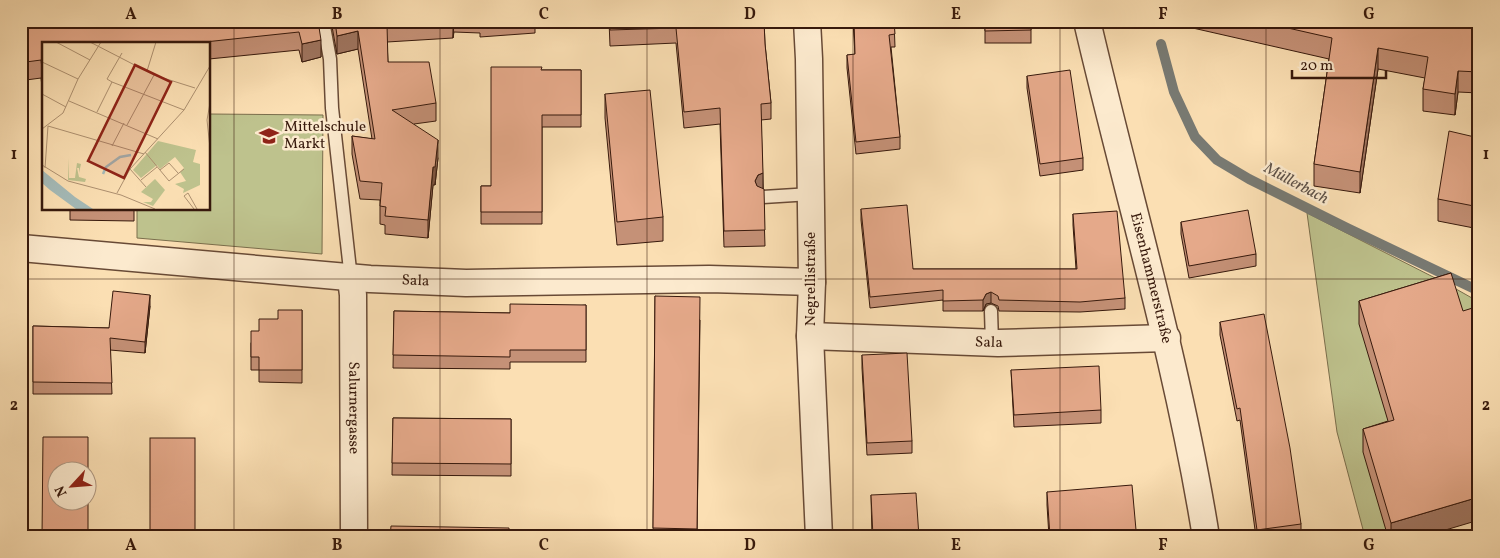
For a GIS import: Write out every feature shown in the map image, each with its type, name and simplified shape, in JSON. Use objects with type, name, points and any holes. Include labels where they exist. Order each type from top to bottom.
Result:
[{"type":"street","name":"Negrellistraße","points":[[807,21],[812,282],[810,336],[819,537]]},
{"type":"street","name":"Eisenhammerstraße","points":[[1087,21],[1167,338],[1196,477],[1206,537]]},
{"type":"street","name":"Sala","points":[[21,248],[351,278],[466,283],[709,279],[812,282]]},
{"type":"street","name":"Salurnergasse","points":[[351,278],[353,295],[354,537]]},
{"type":"street","name":"Sala","points":[[810,336],[992,343],[1167,338]]},
{"type":"lane","points":[[323,21],[330,59],[332,108],[351,278]]},
{"type":"lane","points":[[763,197],[811,194]]},
{"type":"lane","points":[[991,311],[992,343]]},
{"type":"green space","points":[[210,114],[323,115],[322,254],[137,238],[137,210],[210,210]]},
{"type":"green space","points":[[1307,213],[1479,302],[1479,329],[1394,443],[1388,537],[1365,537],[1337,432]]},
{"type":"building","points":[[22,21],[318,21],[321,40],[302,44],[299,32],[205,42],[42,42],[42,69],[41,60],[26,62]]},
{"type":"building","points":[[335,21],[443,21],[387,25],[388,62],[429,62],[436,103],[392,110],[438,140],[435,167],[433,167],[428,220],[385,216],[386,207],[380,206],[382,183],[360,181],[352,136],[375,139],[358,31],[337,36]]},
{"type":"building","points":[[610,21],[764,21],[771,103],[761,104],[763,173],[758,175],[755,181],[757,186],[764,189],[765,230],[724,231],[720,108],[684,112],[676,28],[610,30]]},
{"type":"building","points":[[854,21],[894,21],[895,34],[889,35],[900,137],[856,142],[847,55],[855,54]]},
{"type":"building","points":[[985,21],[1031,21],[1031,30],[985,31]]},
{"type":"building","points":[[1257,21],[1479,21],[1479,72],[1458,71],[1455,94],[1423,89],[1428,57],[1378,48],[1360,172],[1314,164],[1332,38]]},
{"type":"building","points":[[491,67],[542,67],[541,70],[581,70],[581,115],[542,115],[542,212],[481,212],[481,186],[491,186]]},
{"type":"building","points":[[1070,70],[1083,158],[1040,164],[1027,76]]},
{"type":"building","points":[[650,90],[663,217],[617,222],[605,94]]},
{"type":"building","points":[[1449,131],[1479,138],[1479,207],[1438,199]]},
{"type":"building","points":[[907,205],[913,269],[1077,269],[1073,214],[1117,211],[1125,298],[1080,302],[999,300],[998,296],[991,292],[986,294],[983,300],[943,301],[943,290],[870,297],[861,209]]},
{"type":"building","points":[[1248,210],[1256,254],[1189,266],[1181,222]]},
{"type":"building","points":[[1451,273],[1463,311],[1479,306],[1479,497],[1391,523],[1363,429],[1394,420],[1359,301]]},
{"type":"building","points":[[113,291],[150,295],[145,342],[110,338],[112,383],[33,382],[33,326],[109,328]]},
{"type":"building","points":[[655,296],[700,297],[697,529],[653,528]]},
{"type":"building","points":[[510,304],[586,305],[586,350],[510,350],[510,357],[393,355],[394,311],[510,313]]},
{"type":"building","points":[[278,310],[302,310],[302,370],[259,370],[259,357],[251,357],[251,331],[259,331],[259,319],[278,319]]},
{"type":"building","points":[[1264,314],[1290,448],[1301,524],[1257,530],[1240,408],[1237,409],[1220,322]]},
{"type":"building","points":[[907,353],[912,441],[867,443],[862,355]]},
{"type":"building","points":[[1099,366],[1101,410],[1014,415],[1011,370]]},
{"type":"building","points":[[393,418],[511,419],[511,464],[392,463]]},
{"type":"building","points":[[43,437],[88,437],[88,460],[48,460],[48,510],[88,510],[88,537],[42,537]]},
{"type":"building","points":[[150,438],[195,438],[195,537],[150,537]]},
{"type":"building","points":[[1132,485],[1136,530],[1050,537],[1047,492]]},
{"type":"building","points":[[916,493],[919,537],[873,537],[871,495]]},
{"type":"building","points":[[391,526],[509,528],[509,537],[390,537]]},
{"type":"waterway","name":"Müllerbach","points":[[1161,44],[1174,92],[1195,137],[1217,160],[1249,179],[1479,291]]},
{"type":"place","name":"Mittelschule Markt","points":[[269,136]]}]
